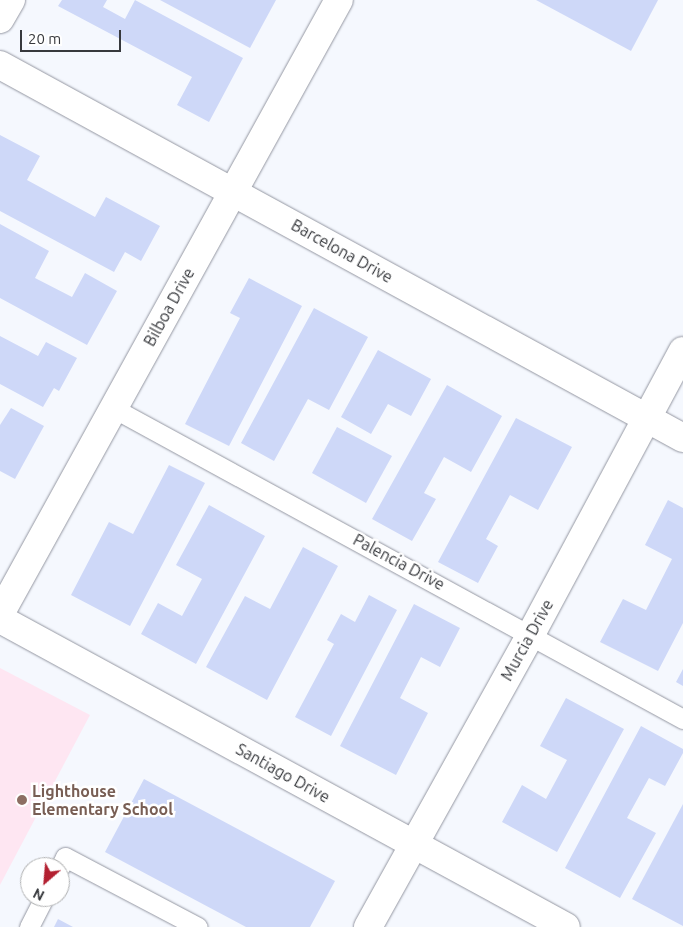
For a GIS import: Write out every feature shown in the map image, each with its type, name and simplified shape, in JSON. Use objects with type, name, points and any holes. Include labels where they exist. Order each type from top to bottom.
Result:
[{"type":"street","points":[[0,19],[11,0]]},
{"type":"street","name":"Bilboa Drive","points":[[0,614],[339,0]]},
{"type":"street","name":"Barcelona Drive","points":[[0,65],[683,438]]},
{"type":"street","name":"Murcia Drive","points":[[368,927],[531,634],[683,351]]},
{"type":"street","name":"Santiago Drive","points":[[0,619],[566,927]]},
{"type":"lane","name":"Palencia Drive","points":[[113,408],[531,634],[683,719]]},
{"type":"lane","points":[[70,860],[198,927]]},
{"type":"lane","points":[[29,927],[39,907]]},
{"type":"shaded area","name":"Lighthouse Elementary School","points":[[0,668],[90,715],[0,885]]},
{"type":"building","points":[[62,0],[107,0],[103,7],[125,19],[135,0],[243,58],[209,122],[177,105],[192,77],[58,6]]},
{"type":"building","points":[[160,0],[276,0],[250,48]]},
{"type":"building","points":[[536,0],[658,0],[631,51]]},
{"type":"building","points":[[0,135],[40,156],[27,180],[95,217],[106,197],[160,226],[141,261],[125,252],[114,272],[0,211]]},
{"type":"building","points":[[0,224],[49,251],[35,278],[72,297],[85,273],[117,291],[87,345],[0,298]]},
{"type":"building","points":[[249,278],[302,306],[229,446],[185,424],[240,318],[230,313]]},
{"type":"building","points":[[314,308],[368,337],[329,410],[308,399],[274,461],[241,443]]},
{"type":"building","points":[[0,336],[38,356],[46,342],[77,358],[59,391],[54,388],[43,407],[0,384]]},
{"type":"building","points":[[378,350],[431,379],[411,416],[388,404],[371,434],[341,417]]},
{"type":"building","points":[[447,385],[502,416],[471,472],[444,457],[424,493],[436,499],[412,541],[372,519]]},
{"type":"building","points":[[11,408],[44,426],[15,479],[0,471],[0,425]]},
{"type":"building","points":[[516,418],[572,447],[538,510],[510,495],[486,539],[498,546],[478,583],[438,562]]},
{"type":"building","points":[[337,427],[392,456],[366,503],[312,473]]},
{"type":"building","points":[[169,465],[205,483],[130,626],[71,595],[109,522],[133,534]]},
{"type":"building","points":[[668,500],[683,508],[683,623],[658,671],[600,642],[623,599],[646,610],[672,559],[645,545]]},
{"type":"building","points":[[209,505],[265,536],[196,664],[141,634],[158,603],[182,616],[202,579],[176,565]]},
{"type":"building","points":[[303,547],[338,566],[267,700],[206,667],[245,596],[270,609]]},
{"type":"building","points":[[369,595],[397,610],[331,736],[295,717],[334,644],[327,640],[341,614],[355,622]]},
{"type":"building","points":[[414,604],[460,628],[440,667],[421,657],[400,698],[428,713],[396,775],[340,746]]},
{"type":"building","points":[[683,669],[683,686],[676,682]]},
{"type":"building","points":[[566,698],[624,729],[557,852],[502,822],[522,785],[546,799],[567,760],[540,746]]},
{"type":"building","points":[[641,726],[683,749],[683,753],[665,786],[649,778],[627,818],[656,833],[620,898],[565,868]]},
{"type":"building","points":[[144,779],[335,881],[310,927],[246,927],[105,852]]},
{"type":"building","points":[[683,804],[683,926],[632,899]]},
{"type":"building","points":[[58,919],[73,927],[54,927]]},
{"type":"place","name":"Lighthouse Elementary School","points":[[22,800]]}]
